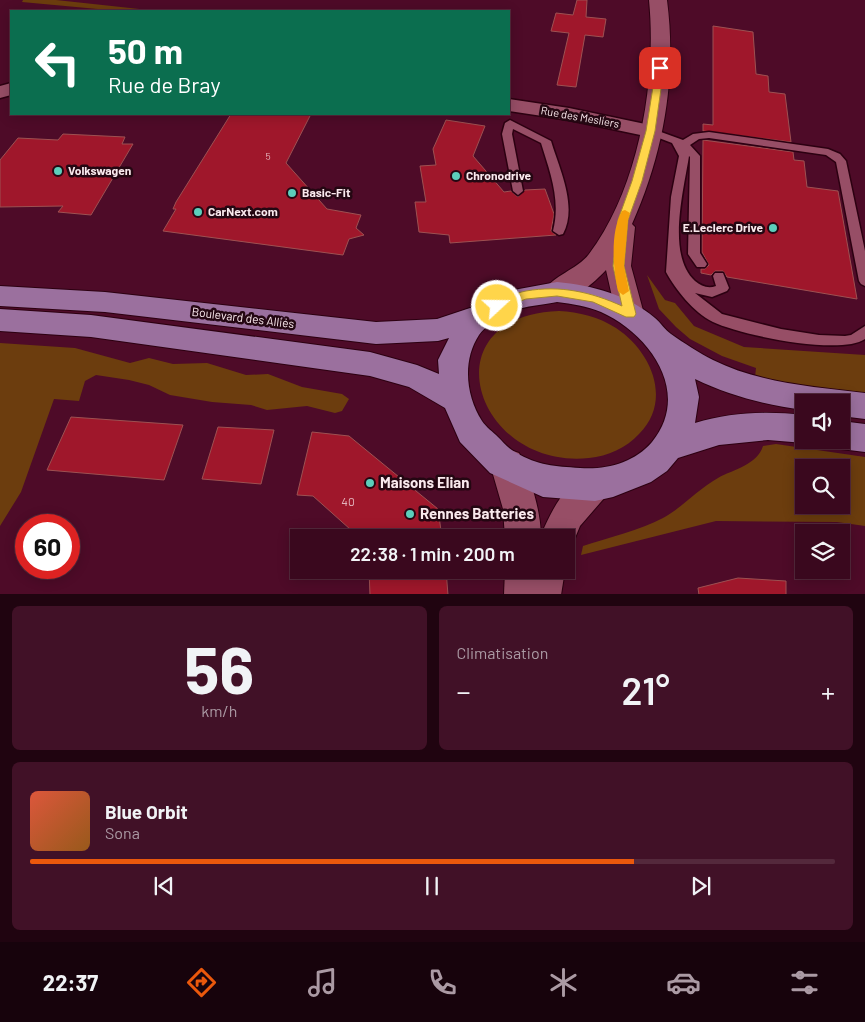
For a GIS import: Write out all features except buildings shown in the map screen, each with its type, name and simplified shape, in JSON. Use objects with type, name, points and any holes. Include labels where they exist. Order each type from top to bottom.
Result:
[{"type":"main road","points":[[557,292],[595,298],[630,314],[662,343],[677,367],[684,394],[681,422],[668,447],[645,468],[612,482],[594,485],[558,483],[539,479],[506,464],[478,441],[459,413],[454,398],[452,370],[458,344],[474,322],[484,314],[510,300],[541,293],[557,292]]},
{"type":"main road","name":"Boulevard des Alliés","points":[[0,296],[105,302],[376,333],[438,330],[484,314]]},
{"type":"main road","points":[[0,320],[100,327],[370,364],[417,377],[438,387],[454,398]]},
{"type":"main road","points":[[662,343],[703,368],[744,386],[775,394],[795,396]]},
{"type":"main road","points":[[850,404],[865,406]]},
{"type":"main road","points":[[668,447],[693,438],[748,425],[795,428]]},
{"type":"main road","points":[[850,436],[865,438]]},
{"type":"street","points":[[557,292],[587,272],[599,260],[623,220],[637,181],[650,131],[661,57],[658,0]]},
{"type":"street","name":"Rue des Mesliers","points":[[512,111],[569,114],[650,131]]},
{"type":"street","points":[[623,220],[618,266],[630,314]]},
{"type":"street","points":[[506,464],[520,500],[524,529]]},
{"type":"street","points":[[561,529],[568,514],[594,485]]},
{"type":"street","points":[[523,579],[523,594]]},
{"type":"street","points":[[542,594],[545,579]]},
{"type":"lane","points":[[518,191],[507,134],[512,111],[546,141],[563,200],[563,218],[559,231]]},
{"type":"lane","points":[[650,131],[681,144],[695,156],[694,254],[701,264]]},
{"type":"lane","points":[[681,144],[698,136],[709,135],[828,152],[836,156],[841,161],[865,281]]},
{"type":"lane","points":[[681,144],[684,156],[676,197],[672,272],[694,301],[717,318],[734,324],[832,342],[858,338],[865,331]]},
{"type":"lane","points":[[674,251],[684,276],[696,289],[707,293],[717,292],[723,288],[719,276]]},
{"type":"shaded area","points":[[23,0],[56,0],[149,10],[108,10],[22,2]]},
{"type":"shaded area","points":[[647,275],[665,300],[675,303],[694,326],[744,347],[865,355],[865,396],[755,377],[756,368],[722,356],[690,339],[676,327],[659,309]]},
{"type":"shaded area","points":[[559,311],[589,316],[616,328],[639,349],[648,363],[656,392],[655,406],[649,421],[634,439],[610,453],[589,458],[550,455],[518,441],[494,418],[481,391],[480,363],[492,338],[517,319]]},
{"type":"shaded area","points":[[0,343],[75,348],[130,363],[149,358],[173,364],[207,363],[246,375],[268,374],[302,387],[342,394],[349,399],[342,411],[335,413],[307,406],[267,410],[251,405],[212,402],[170,395],[149,385],[96,375],[85,381],[79,401],[54,399],[21,492],[0,526]]},
{"type":"shaded area","points":[[776,444],[795,447],[795,449],[810,449],[865,457],[865,526],[837,522],[716,521],[581,555],[583,546],[634,530],[663,518],[711,482],[744,466],[756,458],[763,446]]},
{"type":"slow traffic","points":[[623,291],[618,266],[625,213]]},
{"type":"place","name":"Volkswagen","points":[[58,171]]},
{"type":"place","name":"Chronodrive","points":[[456,176]]},
{"type":"place","name":"Basic-Fit","points":[[292,193]]},
{"type":"place","name":"CarNext.com","points":[[198,212]]},
{"type":"place","name":"E.Leclerc Drive","points":[[773,228]]},
{"type":"place","name":"Maisons Elian","points":[[370,483]]},
{"type":"place","name":"Rennes Batteries","points":[[410,514]]},
{"type":"route","points":[[497,306],[526,295],[557,292],[595,298],[630,314],[618,266],[623,220],[637,181],[650,131],[656,105],[660,68]]}]
